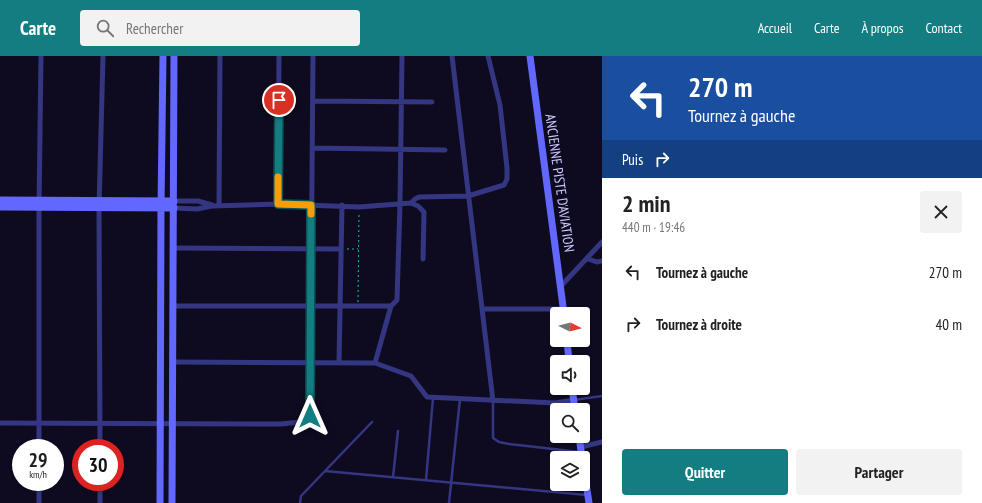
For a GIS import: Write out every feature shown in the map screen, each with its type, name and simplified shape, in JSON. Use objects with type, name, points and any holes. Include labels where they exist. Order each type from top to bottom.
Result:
[{"type":"street","points":[[39,439],[39,204],[41,56]]},
{"type":"street","points":[[100,439],[99,204],[102,56]]},
{"type":"street","points":[[160,503],[163,56]]},
{"type":"street","points":[[172,503],[174,56]]},
{"type":"street","points":[[219,206],[220,56]]},
{"type":"street","points":[[278,204],[279,56]]},
{"type":"street","points":[[0,423],[281,424],[300,422],[310,416],[313,56]]},
{"type":"street","points":[[375,363],[391,306],[397,300],[402,56]]},
{"type":"street","points":[[452,56],[493,400]]},
{"type":"street","points":[[411,203],[419,197],[468,196],[504,185],[507,179],[507,168],[500,105],[488,56]]},
{"type":"street","name":"ANCIENNE PISTE D'AVIATION","points":[[530,56],[564,307]]},
{"type":"street","points":[[313,101],[432,102]]},
{"type":"street","points":[[312,148],[445,150]]},
{"type":"street","points":[[0,200],[39,204]]},
{"type":"street","points":[[0,207],[39,204],[174,204],[197,209],[212,206],[278,204],[359,206],[411,203],[418,206],[424,212],[423,259]]},
{"type":"street","points":[[339,363],[342,205]]},
{"type":"street","points":[[561,286],[588,259],[602,242]]},
{"type":"street","points":[[173,248],[340,249]]},
{"type":"street","points":[[588,259],[596,262],[602,261]]},
{"type":"street","points":[[173,306],[391,306]]},
{"type":"street","points":[[483,309],[550,311]]},
{"type":"street","points":[[173,362],[375,363],[411,376],[427,397],[555,403],[574,400]]},
{"type":"street","points":[[573,395],[574,403]]},
{"type":"street","points":[[583,451],[602,442]]},
{"type":"street","points":[[39,491],[39,503]]},
{"type":"street","points":[[100,491],[100,503]]},
{"type":"lane","points":[[574,400],[602,396]]},
{"type":"lane","points":[[426,480],[433,397]]},
{"type":"lane","points":[[449,503],[460,398]]},
{"type":"lane","points":[[493,400],[493,438],[499,442],[572,451]]},
{"type":"lane","points":[[300,503],[301,496],[372,422]]},
{"type":"lane","points":[[393,477],[398,431]]},
{"type":"lane","points":[[325,471],[426,480],[588,499]]},
{"type":"path","points":[[358,306],[359,206]]},
{"type":"path","points":[[340,249],[359,249]]},
{"type":"slow traffic","points":[[278,177],[278,204],[311,205],[311,214]]},
{"type":"route","points":[[279,100],[278,204],[311,205],[310,416]]}]
